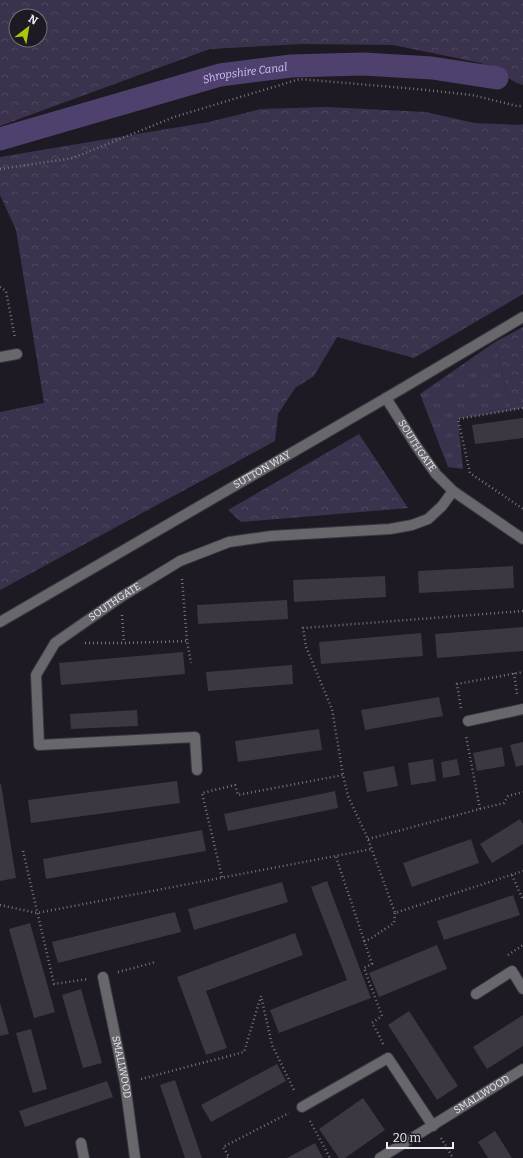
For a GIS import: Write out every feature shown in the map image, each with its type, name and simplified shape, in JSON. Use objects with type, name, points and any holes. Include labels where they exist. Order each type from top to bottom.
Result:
[{"type":"street","name":"SUTTON WAY","points":[[0,622],[523,317]]},
{"type":"street","points":[[0,357],[17,354]]},
{"type":"street","name":"SOUTHGATE","points":[[386,398],[436,474],[454,491],[523,539]]},
{"type":"street","name":"SOUTHGATE","points":[[197,770],[195,737],[39,745],[36,675],[55,643],[121,597],[180,561],[229,542],[270,536],[390,529],[412,525],[428,519],[442,506],[454,491]]},
{"type":"street","points":[[465,721],[521,709]]},
{"type":"street","points":[[476,994],[512,971],[523,990]]},
{"type":"street","name":"SMALLWOOD","points":[[103,977],[125,1083],[135,1158]]},
{"type":"street","points":[[302,1107],[388,1058],[433,1126]]},
{"type":"street","name":"SMALLWOOD","points":[[380,1158],[523,1069]]},
{"type":"street","points":[[81,1143],[84,1158]]},
{"type":"path","points":[[0,169],[73,158],[174,117],[300,79],[416,88],[472,96],[523,106]]},
{"type":"path","points":[[0,287],[6,291],[16,340]]},
{"type":"path","points":[[523,408],[458,419],[470,473],[523,509]]},
{"type":"path","points":[[180,561],[190,663]]},
{"type":"path","points":[[121,597],[124,643]]},
{"type":"path","points":[[364,941],[370,939],[394,923],[396,913],[368,839],[348,796],[332,709],[306,647],[303,628],[523,611]]},
{"type":"path","points":[[55,643],[187,641]]},
{"type":"path","points":[[480,809],[457,684],[523,672]]},
{"type":"path","points":[[514,673],[521,709]]},
{"type":"path","points":[[222,877],[202,791],[235,785],[238,795],[343,775]]},
{"type":"path","points":[[368,839],[504,803],[508,796],[523,792]]},
{"type":"path","points":[[0,905],[38,913],[372,849]]},
{"type":"path","points":[[23,852],[54,984],[103,977],[156,962]]},
{"type":"path","points":[[336,857],[372,964],[364,968],[382,1016],[372,1023],[379,1035],[388,1058]]},
{"type":"path","points":[[396,913],[523,871]]},
{"type":"path","points":[[512,874],[523,900]]},
{"type":"path","points":[[125,1083],[244,1052],[261,996],[272,1045],[302,1107],[330,1158]]},
{"type":"path","points":[[228,1158],[223,1147],[302,1107]]},
{"type":"path","points":[[433,1126],[453,1158]]},
{"type":"green space","points":[[0,0],[523,0],[523,85],[481,63],[393,45],[302,44],[210,49],[0,126]]},
{"type":"green space","points":[[326,107],[426,112],[474,123],[523,124],[523,294],[414,358],[337,337],[314,376],[295,388],[278,414],[275,441],[0,590],[0,412],[44,403],[16,230],[0,195],[0,157],[209,122],[261,109]]},
{"type":"green space","points":[[523,327],[523,408],[458,419],[511,407],[495,342]]},
{"type":"green space","points":[[495,342],[511,407],[458,419],[463,469],[448,467],[420,394]]},
{"type":"green space","points":[[359,434],[408,508],[241,522],[228,510]]},
{"type":"building","points":[[523,418],[523,438],[475,444],[472,425]]},
{"type":"building","points":[[513,566],[514,588],[419,593],[418,571]]},
{"type":"building","points":[[385,576],[386,597],[294,602],[293,580]]},
{"type":"building","points":[[287,600],[288,619],[198,624],[197,605]]},
{"type":"building","points":[[523,627],[523,651],[437,658],[435,634]]},
{"type":"building","points":[[421,633],[423,656],[321,664],[319,642]]},
{"type":"building","points":[[183,652],[185,674],[61,685],[59,663]]},
{"type":"building","points":[[292,665],[293,684],[208,691],[206,672]]},
{"type":"building","points":[[439,697],[443,716],[365,730],[361,710]]},
{"type":"building","points":[[137,710],[138,726],[71,729],[70,714]]},
{"type":"building","points":[[319,729],[322,750],[238,762],[235,741]]},
{"type":"building","points":[[523,742],[523,765],[516,767],[510,745]]},
{"type":"building","points":[[502,747],[505,766],[477,771],[473,753]]},
{"type":"building","points":[[433,759],[436,781],[411,785],[408,763]]},
{"type":"building","points":[[457,759],[460,775],[443,778],[441,762]]},
{"type":"building","points":[[394,766],[398,786],[367,792],[363,772]]},
{"type":"building","points":[[177,781],[180,803],[31,823],[28,800]]},
{"type":"building","points":[[0,784],[16,878],[0,881]]},
{"type":"building","points":[[335,791],[338,808],[228,831],[224,814]]},
{"type":"building","points":[[520,819],[523,824],[523,844],[492,863],[480,844]]},
{"type":"building","points":[[202,830],[206,851],[46,879],[43,859]]},
{"type":"building","points":[[471,839],[479,863],[412,887],[403,863]]},
{"type":"building","points":[[327,881],[371,998],[279,1033],[270,1010],[347,980],[311,887]]},
{"type":"building","points":[[282,882],[288,902],[194,930],[188,909]]},
{"type":"building","points":[[513,895],[520,915],[444,940],[437,921]]},
{"type":"building","points":[[175,912],[181,932],[58,963],[52,942]]},
{"type":"building","points":[[30,923],[55,1012],[34,1018],[9,929]]},
{"type":"building","points":[[295,933],[303,955],[206,991],[227,1048],[206,1055],[177,977]]},
{"type":"building","points":[[437,945],[447,969],[379,997],[369,973]]},
{"type":"building","points":[[81,989],[102,1063],[83,1068],[62,995]]},
{"type":"building","points":[[0,1003],[9,1034],[0,1036]]},
{"type":"building","points":[[409,1011],[458,1086],[437,1100],[388,1025]]},
{"type":"building","points":[[523,1015],[523,1046],[487,1069],[473,1047]]},
{"type":"building","points":[[31,1029],[47,1089],[33,1093],[16,1033]]},
{"type":"building","points":[[277,1064],[286,1081],[211,1122],[201,1105]]},
{"type":"building","points":[[175,1080],[202,1158],[185,1158],[160,1085]]},
{"type":"building","points":[[107,1081],[113,1097],[25,1127],[19,1111]]},
{"type":"building","points":[[363,1098],[385,1130],[345,1158],[339,1158],[319,1129]]},
{"type":"building","points":[[495,1131],[512,1158],[488,1158],[478,1142]]},
{"type":"building","points":[[315,1143],[323,1158],[287,1158]]},
{"type":"waterway","name":"Shropshire Canal","points":[[0,139],[220,75],[291,66],[363,64],[432,68],[497,78]]}]
